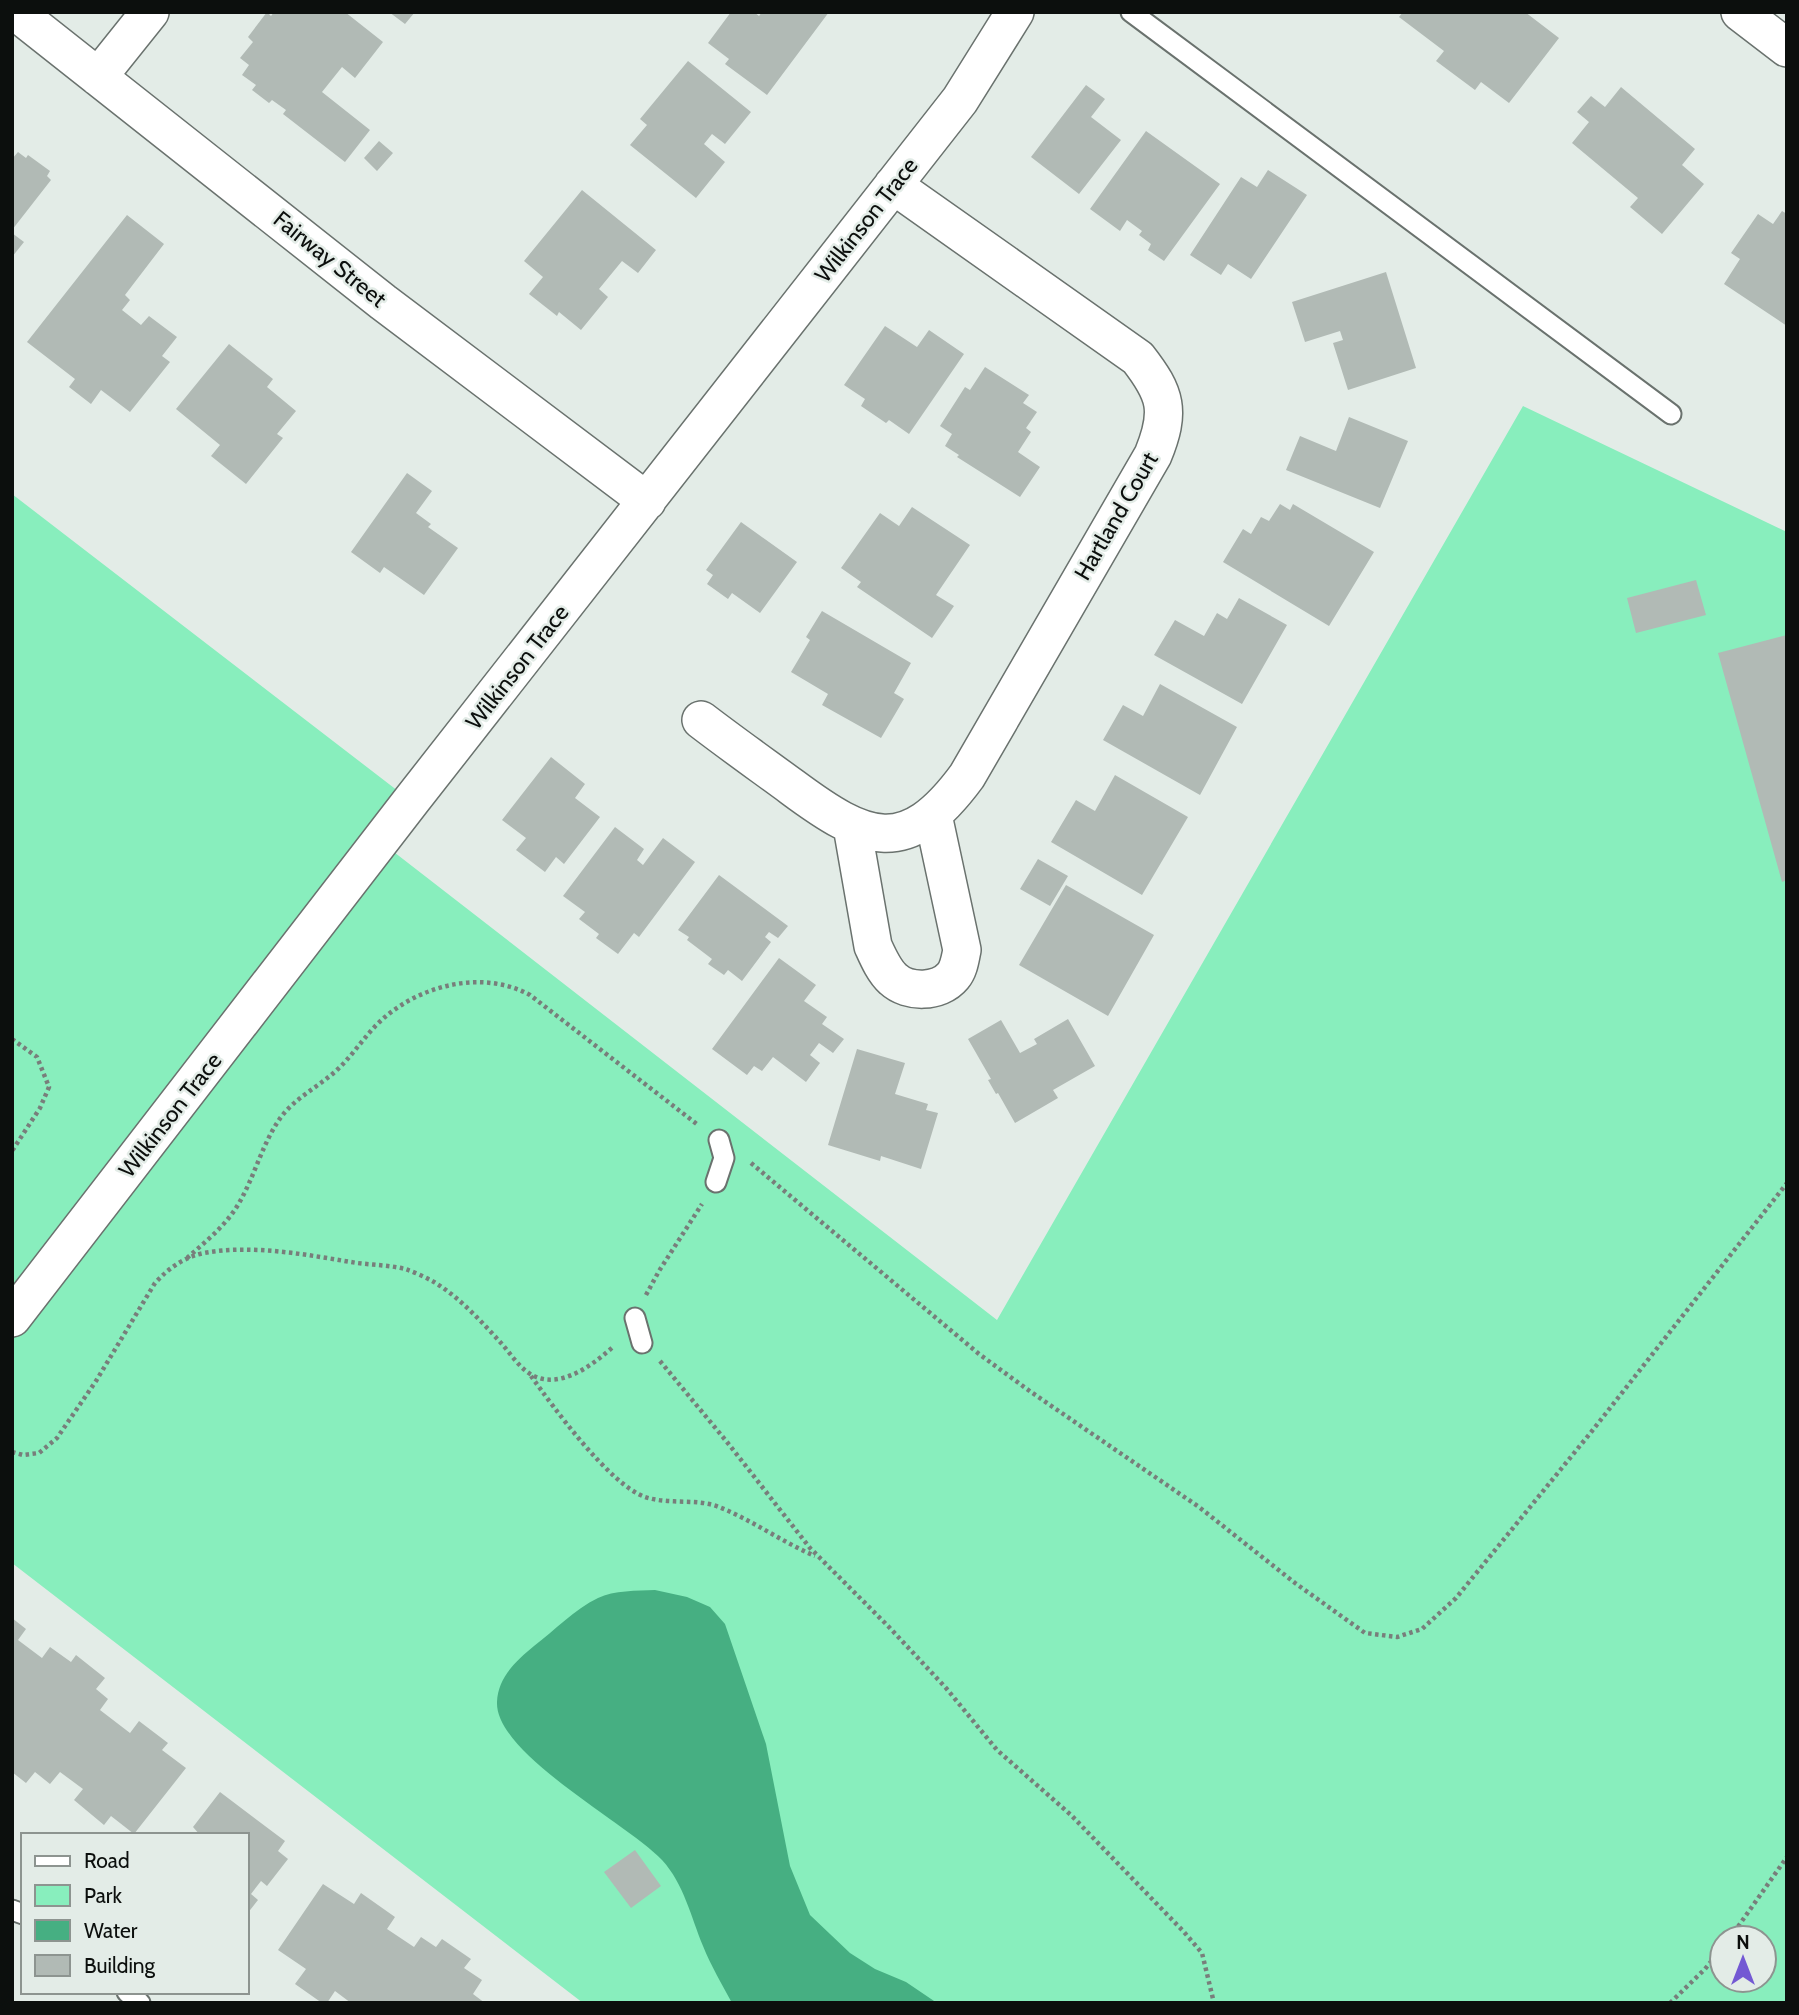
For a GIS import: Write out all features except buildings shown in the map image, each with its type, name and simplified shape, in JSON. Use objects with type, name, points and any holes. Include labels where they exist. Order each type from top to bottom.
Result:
[{"type":"street","name":"Fairway Street","points":[[16,12],[383,302],[647,501]]},
{"type":"street","points":[[98,77],[150,12]]},
{"type":"street","name":"Wilkinson Trace","points":[[12,1318],[960,100],[1016,12]]},
{"type":"street","points":[[1740,12],[1787,48]]},
{"type":"street","name":"Hartland Court","points":[[701,720],[808,799],[852,826],[876,834],[889,833],[912,827],[933,815],[951,798],[967,776],[1153,454],[1159,439],[1164,410],[1156,382],[1138,358],[893,185]]},
{"type":"street","points":[[852,826],[873,946],[878,959],[892,978],[901,984],[911,989],[931,989],[954,976],[960,962],[961,950],[933,815]]},
{"type":"lane","points":[[1131,12],[1671,414]]},
{"type":"lane","points":[[716,1182],[724,1157],[719,1140]]},
{"type":"lane","points":[[635,1318],[642,1343]]},
{"type":"path","points":[[12,1452],[23,1455],[39,1453],[57,1438],[96,1381],[156,1283],[168,1269],[187,1258],[236,1208],[270,1137],[289,1107],[335,1071],[385,1017],[410,1000],[454,984],[477,981],[497,983],[512,986],[530,995],[755,1166],[979,1354],[1199,1507],[1295,1583],[1365,1633],[1397,1637],[1415,1633],[1456,1598],[1592,1431],[1787,1183]]},
{"type":"path","points":[[12,1039],[37,1057],[49,1087],[40,1108],[12,1151]]},
{"type":"path","points":[[635,1318],[659,1271],[716,1182],[726,1173],[740,1167],[755,1166]]},
{"type":"path","points":[[187,1258],[203,1254],[248,1251],[330,1258],[405,1269],[434,1282],[480,1320],[530,1374],[583,1441],[630,1490],[645,1497],[716,1505],[787,1544],[819,1558]]},
{"type":"path","points":[[530,1374],[541,1379],[561,1378],[595,1362],[621,1340],[642,1343],[656,1356],[727,1442],[819,1558],[946,1688],[997,1750],[1071,1815],[1184,1932],[1202,1953],[1214,2003]]},
{"type":"path","points":[[1740,1924],[1787,1857]]},
{"type":"path","points":[[1670,2003],[1708,1965]]},
{"type":"green space","points":[[1523,406],[1787,532],[1787,2003],[583,2003],[12,1563],[12,494],[411,801],[381,842],[997,1320]]},
{"type":"water","points":[[655,1590],[687,1597],[710,1607],[725,1624],[766,1744],[790,1866],[810,1915],[850,1953],[875,1969],[906,1982],[937,2003],[732,2003],[706,1953],[670,1869],[645,1845],[539,1765],[517,1743],[502,1722],[497,1702],[498,1693],[504,1677],[527,1652],[573,1614],[604,1595]]}]
